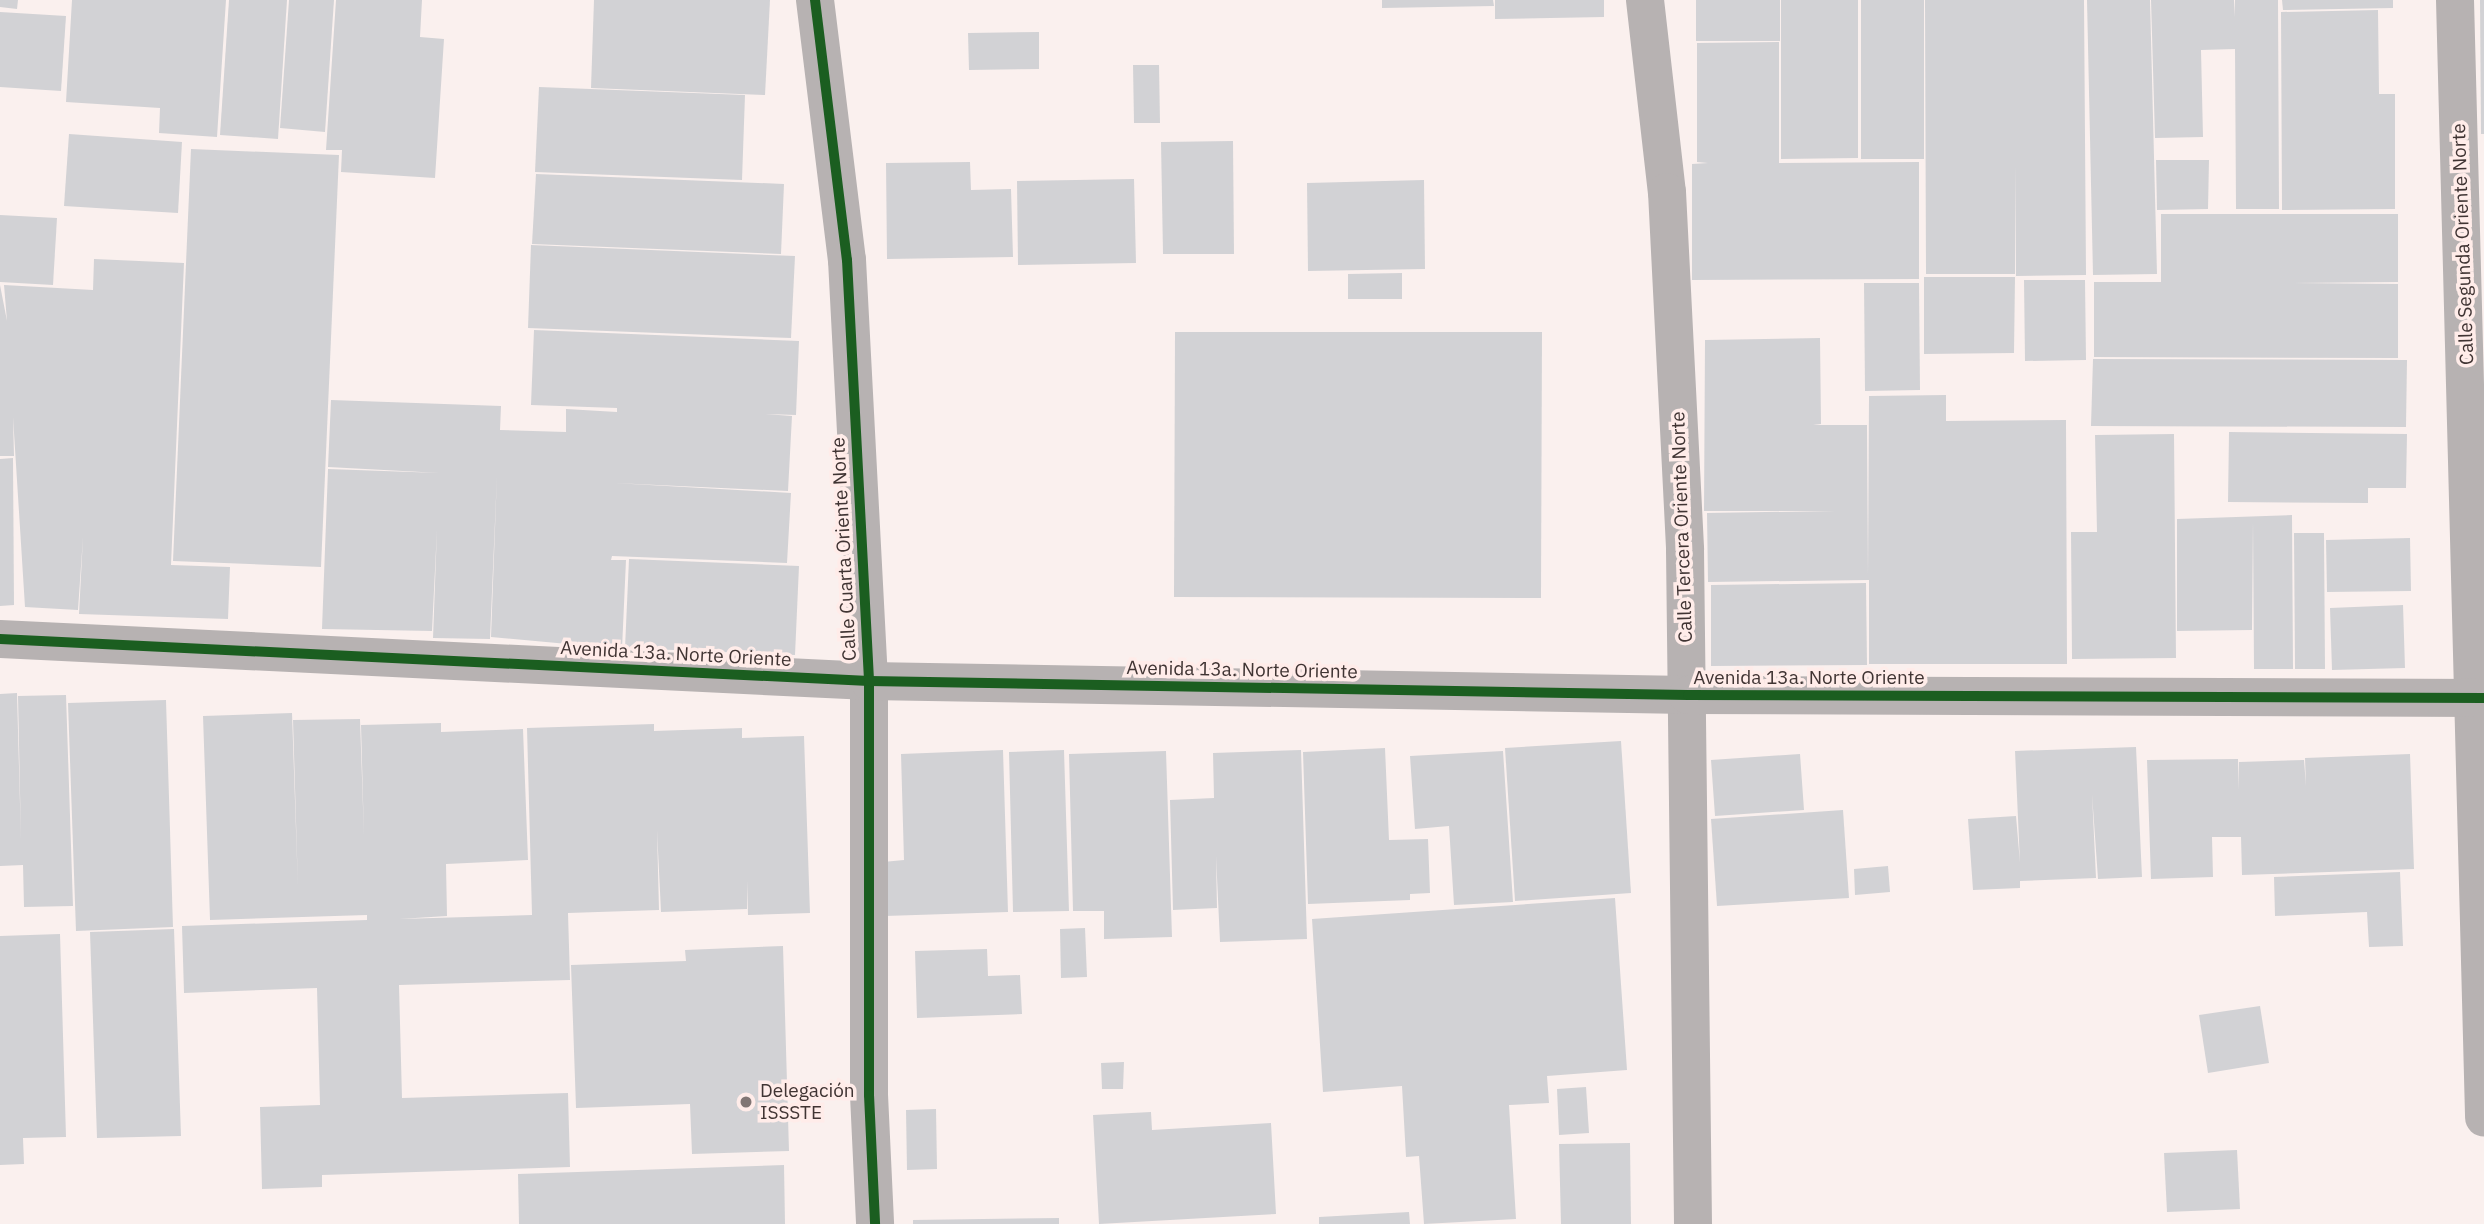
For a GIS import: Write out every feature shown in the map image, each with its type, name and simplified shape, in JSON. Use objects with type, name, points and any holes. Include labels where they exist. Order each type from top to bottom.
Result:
[{"type":"street","name":"Calle Cuarta Oriente Norte","points":[[814,0],[847,260],[869,681],[869,1095],[875,1224]]},
{"type":"street","name":"Calle Tercera Oriente Norte","points":[[1645,0],[1667,192],[1688,695],[1693,1224]]},
{"type":"street","name":"Calle Segunda Oriente Norte","points":[[2455,0],[2480,698],[2484,1118]]},
{"type":"street","name":"Avenida 13a. Norte Oriente","points":[[0,639],[869,681],[1688,695],[2480,698]]},
{"type":"building","points":[[0,0],[18,0],[17,9],[0,7]]},
{"type":"building","points":[[72,0],[226,0],[217,137],[159,133],[160,108],[66,102]]},
{"type":"building","points":[[229,0],[287,0],[278,139],[220,135]]},
{"type":"building","points":[[289,0],[334,0],[325,132],[280,128]]},
{"type":"building","points":[[336,0],[422,0],[420,37],[444,39],[435,178],[341,172],[342,150],[326,150]]},
{"type":"building","points":[[594,0],[770,0],[765,95],[591,88]]},
{"type":"building","points":[[1382,0],[1493,0],[1494,6],[1382,8]]},
{"type":"building","points":[[1495,0],[1604,0],[1604,17],[1495,19]]},
{"type":"building","points":[[1696,0],[1780,0],[1780,41],[1696,41]]},
{"type":"building","points":[[1781,0],[1858,0],[1858,158],[1781,159]]},
{"type":"building","points":[[1861,0],[1924,0],[1924,159],[1861,159]]},
{"type":"building","points":[[1925,0],[2084,0],[2086,275],[2016,276],[2015,165],[2015,274],[1926,274]]},
{"type":"building","points":[[2087,0],[2150,0],[2157,274],[2093,275]]},
{"type":"building","points":[[2151,0],[2234,0],[2234,17],[2235,0],[2278,0],[2279,209],[2236,209],[2235,49],[2201,50],[2203,137],[2155,138]]},
{"type":"building","points":[[2282,0],[2393,0],[2393,8],[2283,10]]},
{"type":"building","points":[[2480,0],[2484,0],[2484,134],[2481,134]]},
{"type":"building","points":[[2378,10],[2379,94],[2395,94],[2395,209],[2282,210],[2281,12]]},
{"type":"building","points":[[0,12],[66,16],[61,91],[0,87]]},
{"type":"building","points":[[1039,32],[1039,69],[969,70],[968,33]]},
{"type":"building","points":[[1779,42],[1779,163],[1919,162],[1919,279],[1692,280],[1692,164],[1708,163],[1697,162],[1697,43]]},
{"type":"building","points":[[1133,65],[1159,65],[1160,123],[1134,123]]},
{"type":"building","points":[[539,87],[745,95],[742,180],[535,172]]},
{"type":"building","points":[[69,134],[182,142],[178,213],[64,206]]},
{"type":"building","points":[[1233,141],[1234,254],[1163,254],[1161,142]]},
{"type":"building","points":[[191,149],[339,155],[321,567],[173,561]]},
{"type":"building","points":[[2156,160],[2209,160],[2208,209],[2157,210]]},
{"type":"building","points":[[970,162],[971,190],[1011,189],[1013,257],[887,259],[886,163]]},
{"type":"building","points":[[536,174],[784,184],[781,254],[532,244]]},
{"type":"building","points":[[1134,179],[1136,263],[1018,265],[1017,181]]},
{"type":"building","points":[[1424,180],[1425,269],[1308,271],[1307,183]]},
{"type":"building","points":[[2161,214],[2398,214],[2398,282],[2293,283],[2398,284],[2398,358],[2094,357],[2094,282],[2161,282]]},
{"type":"building","points":[[0,215],[57,218],[53,285],[0,282]]},
{"type":"building","points":[[531,245],[795,256],[791,338],[528,328]]},
{"type":"building","points":[[94,259],[184,263],[171,565],[230,567],[228,619],[79,614],[83,537],[78,610],[25,607],[13,417],[14,456],[0,456],[0,285],[7,321],[4,285],[93,290]]},
{"type":"building","points":[[1402,273],[1402,299],[1348,299],[1348,274]]},
{"type":"building","points":[[1924,277],[2015,277],[2014,353],[1924,354]]},
{"type":"building","points":[[2024,280],[2085,280],[2086,360],[2025,361]]},
{"type":"building","points":[[1864,283],[1919,283],[1920,390],[1865,391]]},
{"type":"building","points":[[534,330],[799,341],[796,415],[765,414],[792,416],[788,491],[614,483],[791,493],[787,563],[612,556],[611,560],[626,560],[622,649],[491,637],[497,474],[490,639],[433,638],[437,529],[432,631],[322,629],[328,469],[440,473],[328,467],[331,400],[501,406],[500,430],[566,432],[566,409],[617,412],[617,408],[531,405]]},
{"type":"building","points":[[1175,332],[1542,332],[1541,598],[1174,597]]},
{"type":"building","points":[[1820,338],[1821,424],[1813,425],[1867,425],[1868,577],[1869,396],[1946,395],[1946,421],[2066,420],[2067,664],[1869,664],[1869,580],[1708,582],[1707,513],[1836,511],[1704,511],[1705,340]]},
{"type":"building","points":[[2093,359],[2407,360],[2406,427],[2091,426]]},
{"type":"building","points":[[2229,432],[2407,434],[2406,488],[2368,488],[2368,503],[2228,502]]},
{"type":"building","points":[[2174,434],[2176,658],[2072,659],[2071,532],[2097,532],[2095,435]]},
{"type":"building","points":[[13,458],[14,605],[0,606],[0,459]]},
{"type":"building","points":[[2292,515],[2293,669],[2254,669],[2253,521],[2252,630],[2177,631],[2177,519]]},
{"type":"building","points":[[2294,533],[2324,533],[2325,669],[2295,669]]},
{"type":"building","points":[[2410,538],[2411,591],[2327,592],[2326,540]]},
{"type":"building","points":[[629,559],[799,566],[795,655],[625,648]]},
{"type":"building","points":[[1866,583],[1867,665],[1711,666],[1711,585]]},
{"type":"building","points":[[2403,605],[2405,668],[2332,670],[2330,608]]},
{"type":"building","points":[[17,693],[21,841],[18,696],[66,695],[73,906],[24,907],[23,865],[0,866],[0,694]]},
{"type":"building","points":[[166,700],[173,927],[76,931],[68,703]]},
{"type":"building","points":[[292,713],[298,889],[293,720],[360,719],[364,837],[361,725],[441,723],[441,732],[523,729],[528,860],[446,864],[447,916],[399,919],[532,915],[527,728],[654,724],[654,731],[742,728],[742,738],[804,736],[810,913],[748,915],[747,881],[747,909],[661,912],[657,830],[659,910],[568,913],[570,980],[399,985],[402,1098],[568,1093],[570,1167],[322,1175],[322,1187],[262,1189],[260,1107],[320,1105],[317,988],[184,993],[182,926],[367,920],[367,915],[210,920],[203,716]]},
{"type":"building","points":[[1621,741],[1631,893],[1515,901],[1505,748]]},
{"type":"building","points":[[2136,747],[2142,877],[2098,879],[2092,794],[2096,878],[2020,881],[2020,888],[1973,890],[1968,819],[2016,816],[2020,863],[2015,751]]},
{"type":"building","points":[[1385,748],[1389,840],[1428,839],[1430,893],[1410,894],[1410,900],[1308,904],[1303,752]]},
{"type":"building","points":[[1003,750],[1008,912],[885,916],[883,862],[904,860],[901,754]]},
{"type":"building","points":[[1064,750],[1069,911],[1013,912],[1009,752]]},
{"type":"building","points":[[1301,750],[1307,939],[1220,942],[1216,856],[1217,908],[1173,910],[1170,800],[1214,798],[1213,753]]},
{"type":"building","points":[[1166,751],[1172,937],[1104,939],[1104,911],[1073,911],[1069,754]]},
{"type":"building","points":[[1503,751],[1513,902],[1454,905],[1449,826],[1415,829],[1410,756]]},
{"type":"building","points":[[1800,754],[1804,810],[1715,816],[1711,760]]},
{"type":"building","points":[[2410,754],[2414,869],[2242,875],[2241,837],[2212,837],[2213,877],[2151,879],[2147,760],[2238,759],[2239,790],[2239,762],[2304,760],[2306,786],[2305,758]]},
{"type":"building","points":[[1843,810],[1849,898],[1717,906],[1711,819]]},
{"type":"building","points":[[1888,866],[1890,892],[1855,895],[1854,869]]},
{"type":"building","points":[[2400,872],[2403,946],[2369,947],[2367,912],[2275,916],[2274,877]]},
{"type":"building","points":[[1615,898],[1627,1070],[1547,1076],[1549,1103],[1509,1105],[1516,1219],[1424,1224],[1419,1156],[1406,1157],[1402,1086],[1323,1092],[1312,919]]},
{"type":"building","points":[[1085,928],[1087,977],[1061,978],[1060,929]]},
{"type":"building","points":[[174,929],[181,1136],[97,1138],[90,932]]},
{"type":"building","points":[[60,934],[66,1137],[23,1138],[24,1164],[0,1165],[0,936]]},
{"type":"building","points":[[783,946],[789,1151],[692,1154],[690,1104],[576,1108],[571,965],[686,961],[685,950]]},
{"type":"building","points":[[987,949],[988,976],[1020,975],[1022,1014],[917,1018],[915,951]]},
{"type":"building","points":[[2260,1006],[2269,1063],[2208,1073],[2199,1015]]},
{"type":"building","points":[[1124,1062],[1123,1089],[1102,1089],[1101,1063]]},
{"type":"building","points":[[1586,1087],[1589,1133],[1559,1135],[1557,1089]]},
{"type":"building","points":[[936,1109],[937,1169],[907,1170],[906,1110]]},
{"type":"building","points":[[1151,1112],[1152,1130],[1271,1123],[1276,1214],[1099,1224],[1093,1115]]},
{"type":"building","points":[[1630,1143],[1631,1224],[1561,1224],[1559,1144]]},
{"type":"building","points":[[2237,1150],[2240,1209],[2167,1212],[2164,1153]]},
{"type":"building","points":[[784,1165],[785,1224],[519,1224],[518,1174]]},
{"type":"building","points":[[1409,1212],[1410,1224],[1319,1224],[1319,1217]]},
{"type":"building","points":[[1059,1218],[1059,1224],[913,1224],[913,1220]]},
{"type":"cycle path","points":[[815,0],[847,260],[869,681],[869,1095],[875,1224]]},
{"type":"cycle path","points":[[0,639],[869,681],[1688,695],[2484,698]]},
{"type":"place","name":"Delegación ISSSTE","points":[[746,1102]]}]
